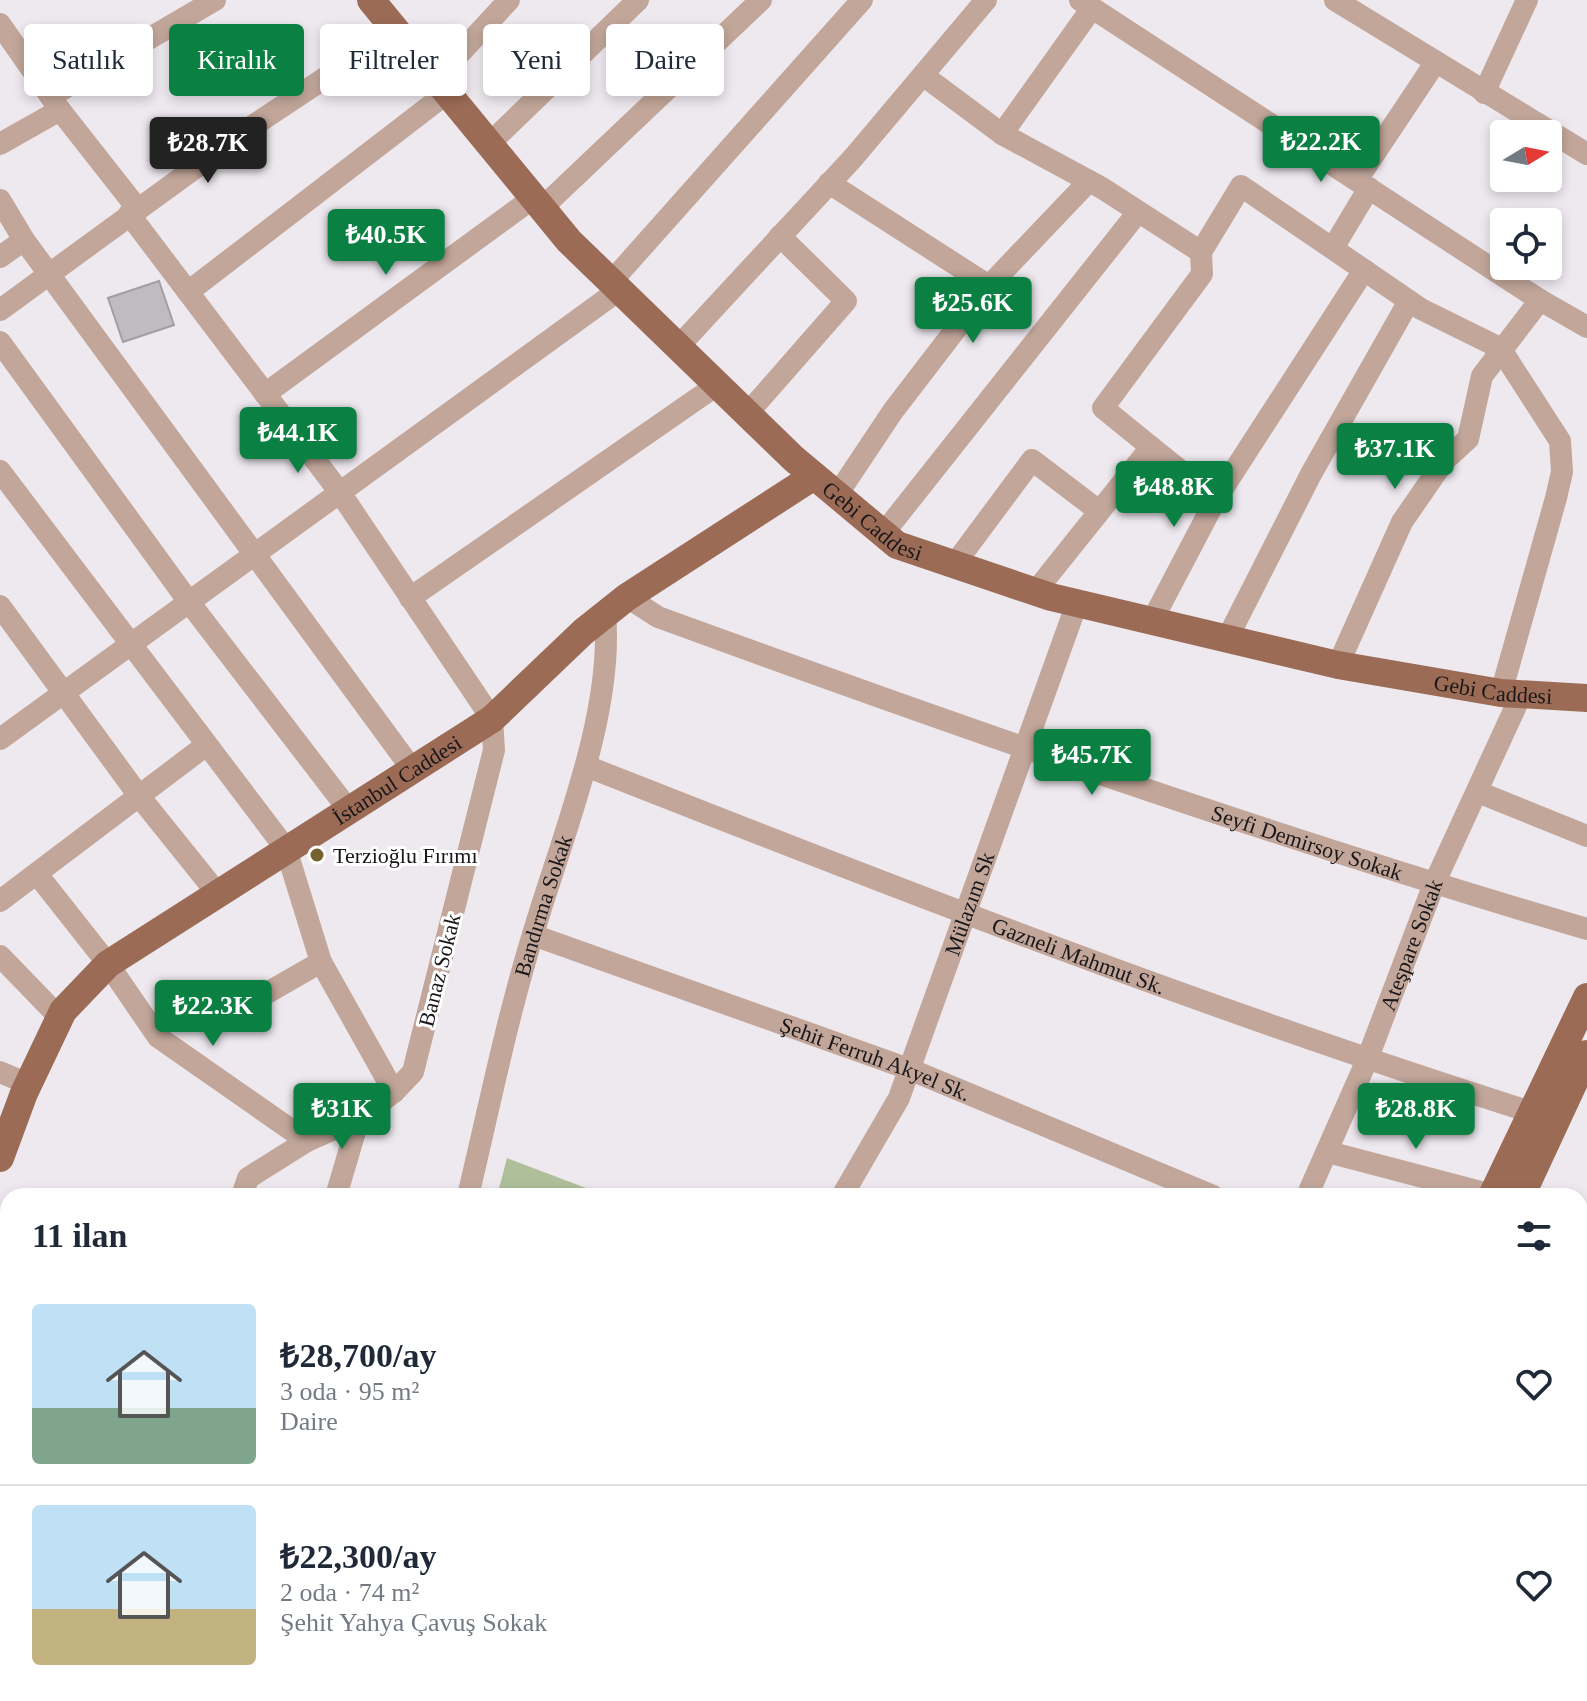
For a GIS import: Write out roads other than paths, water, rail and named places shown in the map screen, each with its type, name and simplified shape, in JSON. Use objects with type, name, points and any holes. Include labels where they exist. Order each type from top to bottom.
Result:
[{"type":"main road","name":"Gebi Caddesi","points":[[449,96],[537,203],[615,286],[814,476],[897,545],[1035,592],[1338,665],[1582,704]]},
{"type":"main road","name":"İstanbul Caddesi","points":[[0,1158],[28,1084],[60,1018],[108,964],[492,719],[616,605],[814,476]]},
{"type":"main road","points":[[1496,1188],[1587,997]]},
{"type":"main road","points":[[1525,1188],[1587,1054]]},
{"type":"street","points":[[0,144],[56,103],[215,0]]},
{"type":"street","points":[[467,53],[509,0]]},
{"type":"street","points":[[489,144],[638,0]]},
{"type":"street","points":[[265,394],[537,203],[761,0]]},
{"type":"street","points":[[0,739],[341,494],[615,286],[862,0]]},
{"type":"street","points":[[678,347],[924,76],[986,0]]},
{"type":"street","points":[[1484,93],[1527,0]]},
{"type":"street","points":[[1344,3],[1435,63],[1587,154]]},
{"type":"street","points":[[1002,134],[1086,4],[1540,300],[1587,327]]},
{"type":"street","points":[[0,310],[133,211],[386,11]]},
{"type":"street","points":[[0,24],[188,292],[341,494],[492,719]]},
{"type":"street","points":[[1333,248],[1363,184],[1435,63]]},
{"type":"street","points":[[924,76],[1002,134],[1089,181],[1201,252]]},
{"type":"street","points":[[188,292],[429,96]]},
{"type":"street","points":[[837,495],[893,411],[989,286],[1089,181]]},
{"type":"street","points":[[829,183],[989,286]]},
{"type":"street","points":[[1216,499],[1103,408],[1202,274],[1201,252],[1241,186],[1409,301],[1500,348]]},
{"type":"street","points":[[0,200],[24,240],[412,769]]},
{"type":"street","points":[[883,534],[1138,212]]},
{"type":"street","points":[[747,414],[846,301],[780,236]]},
{"type":"street","points":[[0,257],[24,240]]},
{"type":"street","points":[[1152,621],[1216,499],[1364,270]]},
{"type":"street","points":[[1338,665],[1402,522],[1444,461],[1468,439],[1482,376],[1500,348],[1540,300]]},
{"type":"street","points":[[1227,639],[1311,474],[1409,301]]},
{"type":"street","points":[[0,342],[189,602],[348,809]]},
{"type":"street","name":"Ateşpare Sokak","points":[[1311,1188],[1367,1060],[1434,884],[1478,792],[1511,694],[1562,472],[1560,441],[1500,348]]},
{"type":"street","points":[[410,598],[717,385]]},
{"type":"street","points":[[1035,592],[1151,447]]},
{"type":"street","points":[[954,565],[1032,460],[1099,511]]},
{"type":"street","points":[[0,471],[205,746],[286,849],[321,962],[394,1092]]},
{"type":"street","name":"Mülazım Sk","points":[[847,1188],[899,1098],[1077,603]]},
{"type":"street","name":"Seyfi Demirsoy Sokak","points":[[616,605],[658,617],[1026,751],[1434,884],[1587,929]]},
{"type":"street","name":"Bandırma Sokak","points":[[470,1188],[533,935],[586,766],[616,605]]},
{"type":"street","points":[[4,621],[64,691],[139,796],[217,893]]},
{"type":"street","name":"Banaz Sokak","points":[[245,1188],[248,1178],[307,1141],[359,1118],[394,1092],[413,1072],[494,750],[492,719]]},
{"type":"street","points":[[0,901],[205,746]]},
{"type":"street","name":"Gazneli Mahmut Sk.","points":[[586,766],[965,915],[1367,1060],[1531,1112]]},
{"type":"street","points":[[1478,792],[1587,836]]},
{"type":"street","points":[[37,874],[108,964],[158,1037],[307,1141]]},
{"type":"street","name":"Şehit Ferruh Akyel Sk.","points":[[533,935],[909,1069],[1194,1188]]},
{"type":"street","points":[[0,956],[60,1018]]},
{"type":"street","points":[[232,1013],[321,962]]},
{"type":"street","points":[[0,1072],[28,1084]]},
{"type":"street","points":[[338,1188],[359,1118]]},
{"type":"street","points":[[1328,1152],[1462,1188]]},
{"type":"place","name":"Terzioğlu Fırımı","points":[[317,855]]}]
